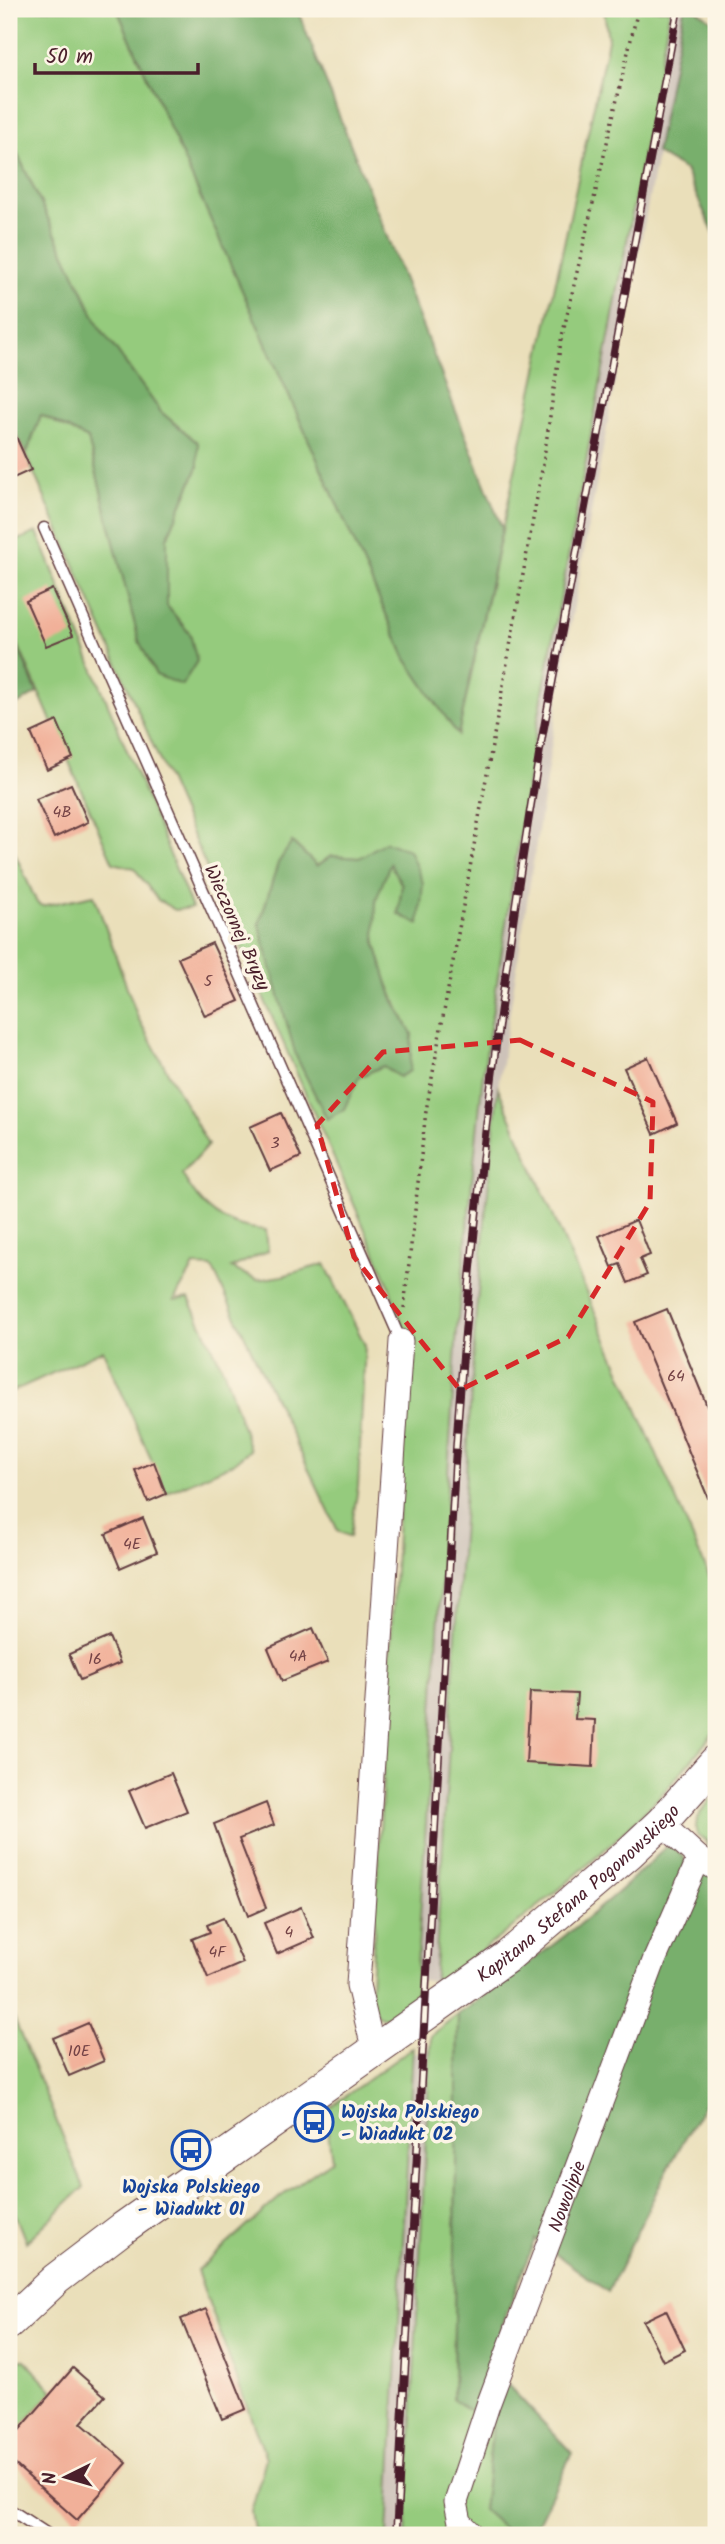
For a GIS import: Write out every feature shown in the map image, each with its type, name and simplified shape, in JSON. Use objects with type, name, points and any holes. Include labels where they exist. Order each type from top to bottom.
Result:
[{"type":"main road","name":"Kapitana Stefana Pogonowskiego","points":[[9,2323],[55,2279],[123,2228],[507,1957],[661,1823],[716,1761]]},
{"type":"street","points":[[374,2052],[358,1985],[401,1341]]},
{"type":"street","name":"Nowolipie","points":[[473,2535],[460,2522],[456,2502],[488,2404],[654,1961],[708,1863],[661,1823]]},
{"type":"lane","name":"Wieczornej Bryzy","points":[[44,528],[401,1341]]},
{"type":"lane","points":[[9,2509],[49,2535]]},
{"type":"path","points":[[401,1341],[426,1111],[543,464],[561,341],[638,9]]},
{"type":"highlighted area","points":[[520,1040],[653,1102],[650,1202],[568,1337],[460,1390],[354,1257],[317,1125],[383,1052]]},
{"type":"shaded area","points":[[670,9],[684,9],[568,638],[498,1088],[476,1312],[434,1981],[420,1980],[419,1987],[416,1987],[457,1329],[483,1074],[534,741]]},
{"type":"shaded area","points":[[428,2045],[431,2045],[406,2535],[388,2535],[412,2052],[427,2053]]},
{"type":"green space","points":[[9,9],[117,9],[406,659],[458,735],[608,40],[604,9],[670,9],[534,741],[483,1074],[457,1329],[415,1998],[396,2013],[384,2018],[374,2011],[370,2002],[408,1343],[388,1282],[26,455],[41,415],[88,439],[139,641],[190,634],[167,606],[167,538],[198,467],[198,443],[161,412],[100,328],[9,136]],"holes":[[[292,842],[317,866],[331,856],[359,858],[386,842],[419,924],[398,914],[402,885],[390,863],[376,899],[375,933],[389,986],[412,1034],[383,1066],[359,1077],[327,1118],[296,1056]]]},
{"type":"green space","points":[[117,9],[297,9],[502,528],[458,735],[406,659]]},
{"type":"green space","points":[[684,9],[695,9],[716,23],[716,238],[685,170],[656,153]]},
{"type":"green space","points":[[9,136],[100,328],[161,412],[198,443],[198,467],[167,538],[167,606],[190,634],[197,661],[182,685],[156,675],[139,641],[88,439],[41,415],[26,455],[9,417]]},
{"type":"green space","points":[[37,532],[192,908],[175,910],[158,900],[134,868],[113,863],[9,624],[9,544]]},
{"type":"green space","points":[[9,624],[37,693],[9,709]]},
{"type":"green space","points":[[9,840],[37,903],[42,906],[94,895],[138,1018],[208,1145],[182,1174],[198,1198],[216,1214],[238,1225],[266,1230],[268,1251],[231,1268],[257,1280],[325,1264],[365,1345],[358,1487],[350,1537],[338,1531],[212,1267],[194,1266],[174,1300],[189,1298],[224,1371],[250,1450],[232,1464],[166,1493],[103,1350],[9,1393]]},
{"type":"green space","points":[[292,842],[317,866],[331,856],[359,858],[385,842],[409,850],[423,883],[419,924],[398,914],[402,885],[390,864],[376,900],[375,941],[392,997],[412,1034],[410,1071],[399,1077],[383,1066],[359,1077],[344,1109],[327,1119],[296,1056],[259,925],[278,863]]},
{"type":"green space","points":[[498,1088],[710,1578],[716,1586],[716,1730],[667,1788],[607,1847],[522,1919],[434,1987],[476,1312]]},
{"type":"green space","points":[[716,1794],[716,1846],[697,1835],[696,1823],[700,1813]]},
{"type":"green space","points":[[706,1840],[716,1846],[716,2083],[664,2176],[608,2292],[535,2239],[489,2360],[503,2380],[572,2453],[532,2535],[511,2535],[483,2510],[493,2425],[453,2400],[458,2014],[566,1935],[617,1893],[666,1847],[671,1845],[685,1859],[684,1866],[709,1854]]},
{"type":"green space","points":[[9,2007],[84,2187],[26,2242],[9,2199]]},
{"type":"green space","points":[[458,2014],[453,2399],[493,2425],[483,2509],[511,2535],[406,2535],[431,2035]]},
{"type":"green space","points":[[413,2047],[388,2535],[255,2535],[251,2512],[266,2458],[197,2271],[280,2197],[332,2160],[325,2111]]},
{"type":"green space","points":[[19,2359],[25,2360],[53,2391],[9,2442],[9,2364]]},
{"type":"building","points":[[9,421],[31,470],[9,480]]},
{"type":"building","points":[[52,589],[73,635],[46,646],[26,601]]},
{"type":"building","points":[[57,721],[73,758],[47,770],[31,733]]},
{"type":"building","points":[[71,784],[88,822],[54,838],[36,799]]},
{"type":"building","points":[[212,943],[239,1001],[205,1016],[178,958]]},
{"type":"building","points":[[648,1057],[677,1123],[654,1134],[624,1068]]},
{"type":"building","points":[[281,1113],[301,1157],[270,1171],[250,1127]]},
{"type":"building","points":[[636,1220],[650,1255],[640,1259],[647,1275],[628,1283],[620,1264],[612,1267],[599,1236]]},
{"type":"building","points":[[667,1309],[716,1428],[716,1455],[710,1457],[716,1473],[716,1517],[635,1322]]},
{"type":"building","points":[[154,1462],[166,1494],[148,1502],[135,1470]]},
{"type":"building","points":[[143,1518],[157,1552],[120,1568],[106,1534]]},
{"type":"building","points":[[313,1628],[328,1662],[282,1681],[268,1648]]},
{"type":"building","points":[[109,1637],[120,1663],[80,1680],[69,1654]]},
{"type":"building","points":[[530,1692],[577,1694],[575,1719],[595,1720],[593,1767],[526,1763]]},
{"type":"building","points":[[171,1773],[187,1811],[145,1828],[129,1791]]},
{"type":"building","points":[[266,1803],[274,1825],[239,1839],[266,1908],[248,1916],[214,1824]]},
{"type":"building","points":[[301,1907],[314,1938],[277,1954],[264,1923]]},
{"type":"building","points":[[223,1918],[243,1963],[208,1978],[192,1939],[210,1932],[207,1925]]},
{"type":"building","points":[[88,2023],[104,2061],[69,2076],[53,2038]]},
{"type":"building","points":[[206,2309],[246,2409],[222,2419],[181,2319]]},
{"type":"building","points":[[666,2310],[685,2350],[663,2361],[643,2321]]},
{"type":"building","points":[[73,2368],[105,2396],[81,2423],[127,2463],[77,2520],[9,2459],[9,2442]]},
{"type":"railway","points":[[396,2535],[455,1464],[489,1100],[513,919],[542,738],[678,9]]},
{"type":"place","name":"Wojska Polskiego - Wiadukt 02","points":[[314,2122]]},
{"type":"place","name":"Wojska Polskiego - Wiadukt 01","points":[[191,2150]]}]
